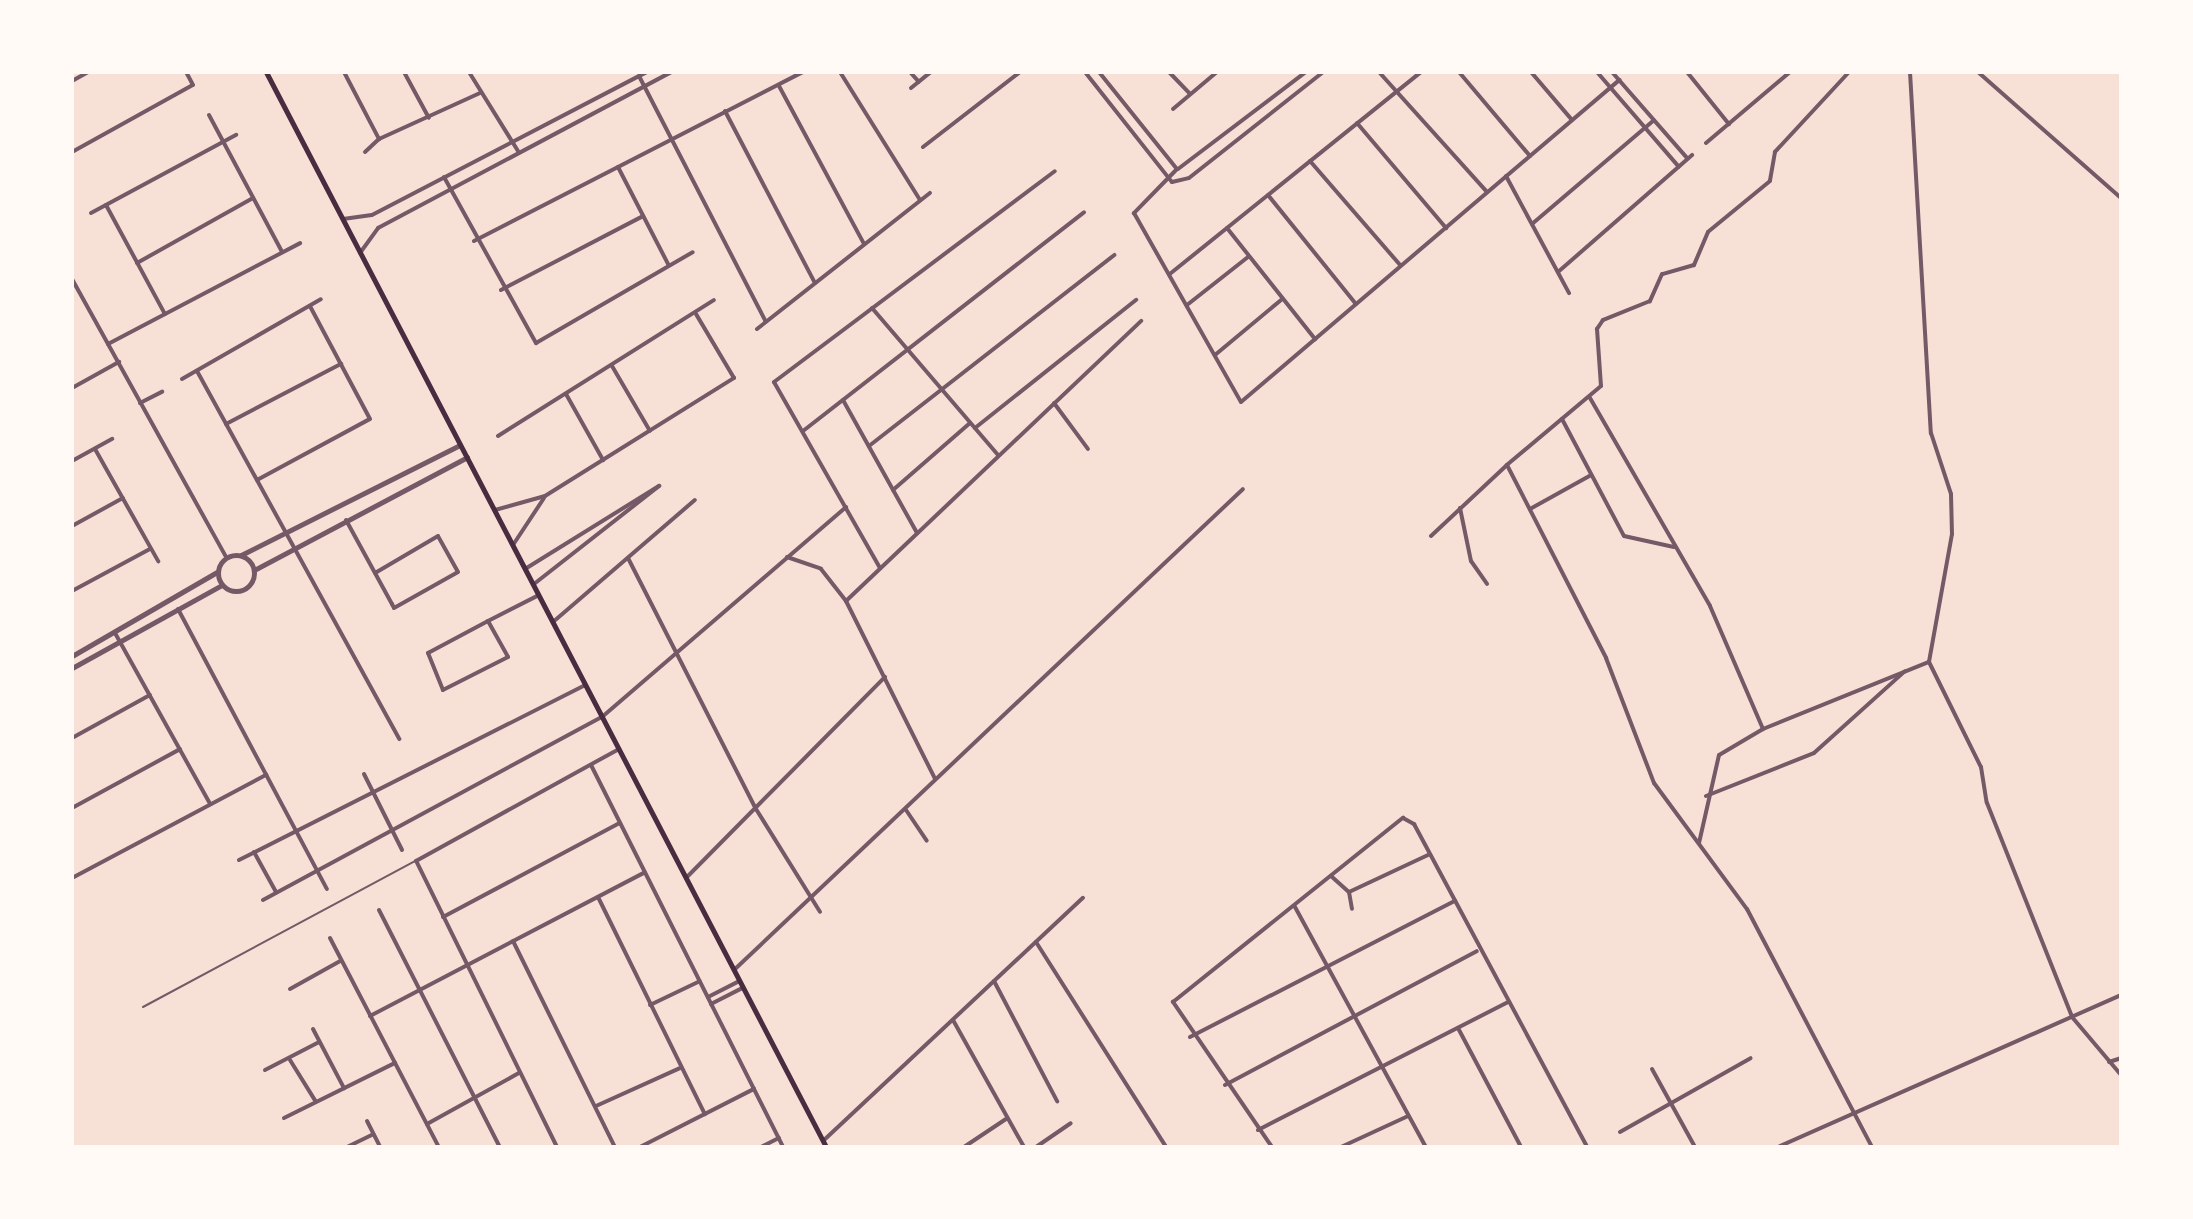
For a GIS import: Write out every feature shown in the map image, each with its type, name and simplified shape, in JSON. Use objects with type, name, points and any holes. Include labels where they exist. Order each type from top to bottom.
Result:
[{"type":"main road","points":[[266,72],[824,1144]]},
{"type":"street","points":[[72,81],[88,72]]},
{"type":"street","points":[[72,144],[74,151],[193,85],[186,72]]},
{"type":"street","points":[[344,72],[379,139]]},
{"type":"street","points":[[404,72],[429,118]]},
{"type":"street","points":[[469,72],[519,152]]},
{"type":"street","points":[[343,219],[372,215],[647,72]]},
{"type":"street","points":[[360,253],[378,228],[671,72]]},
{"type":"street","points":[[474,241],[803,72]]},
{"type":"street","points":[[840,72],[920,200]]},
{"type":"street","points":[[910,72],[919,82]]},
{"type":"street","points":[[911,88],[931,72]]},
{"type":"street","points":[[923,147],[1020,72]]},
{"type":"street","points":[[1085,72],[1172,182]]},
{"type":"street","points":[[1099,72],[1177,169]]},
{"type":"street","points":[[1169,72],[1190,94]]},
{"type":"street","points":[[1173,109],[1217,72]]},
{"type":"street","points":[[1172,182],[1177,169],[1306,72]]},
{"type":"street","points":[[1323,72],[1189,178],[1172,182],[1134,213],[1171,273],[1241,402],[1619,80]]},
{"type":"street","points":[[1379,72],[1487,192]]},
{"type":"street","points":[[1171,273],[1421,72]]},
{"type":"street","points":[[1459,72],[1530,156]]},
{"type":"street","points":[[1531,72],[1572,120]]},
{"type":"street","points":[[1597,72],[1679,167]]},
{"type":"street","points":[[1558,272],[1689,157],[1612,72]]},
{"type":"street","points":[[1706,143],[1790,72]]},
{"type":"street","points":[[1431,536],[1507,465],[1590,398],[1605,371],[1597,329],[1603,320],[1650,301],[1662,274],[1694,265],[1708,232],[1770,181],[1775,152],[1849,72]]},
{"type":"street","points":[[1910,72],[1931,433],[1952,508],[1929,662],[1981,767],[1987,803],[2072,1017],[2121,1075]]},
{"type":"street","points":[[1978,72],[2121,198]]},
{"type":"street","points":[[1690,73],[1729,124]]},
{"type":"street","points":[[639,76],[765,320]]},
{"type":"street","points":[[779,86],[864,244]]},
{"type":"street","points":[[365,152],[379,139],[480,93]]},
{"type":"street","points":[[725,111],[815,283]]},
{"type":"street","points":[[209,115],[282,252]]},
{"type":"street","points":[[1532,224],[1654,120]]},
{"type":"street","points":[[1357,123],[1446,228]]},
{"type":"street","points":[[91,213],[236,135]]},
{"type":"street","points":[[1310,161],[1401,266]]},
{"type":"street","points":[[618,167],[668,264]]},
{"type":"street","points":[[880,568],[774,382],[1055,171]]},
{"type":"street","points":[[1506,176],[1569,293]]},
{"type":"street","points":[[444,177],[474,241],[528,334],[546,343],[668,264],[693,252]]},
{"type":"street","points":[[757,329],[930,193]]},
{"type":"street","points":[[1268,195],[1356,304]]},
{"type":"street","points":[[137,263],[253,198]]},
{"type":"street","points":[[106,205],[165,314]]},
{"type":"street","points":[[803,431],[1084,212]]},
{"type":"street","points":[[372,215],[378,228]]},
{"type":"street","points":[[501,290],[643,216]]},
{"type":"street","points":[[1227,228],[1281,300],[1315,339]]},
{"type":"street","points":[[108,344],[300,243]]},
{"type":"street","points":[[869,446],[1114,255]]},
{"type":"street","points":[[1187,305],[1248,257]]},
{"type":"street","points":[[72,279],[226,557]]},
{"type":"street","points":[[182,379],[321,299]]},
{"type":"street","points":[[498,436],[714,300]]},
{"type":"street","points":[[975,428],[1136,300]]},
{"type":"street","points":[[1214,356],[1281,300]]},
{"type":"street","points":[[257,480],[370,419],[310,306]]},
{"type":"street","points":[[872,308],[999,456]]},
{"type":"street","points":[[495,510],[545,496],[734,378],[696,314]]},
{"type":"street","points":[[846,601],[1141,321]]},
{"type":"street","points":[[72,388],[119,362]]},
{"type":"street","points":[[226,424],[341,364]]},
{"type":"street","points":[[612,366],[650,431]]},
{"type":"street","points":[[197,371],[399,739]]},
{"type":"street","points":[[140,403],[162,392]]},
{"type":"street","points":[[566,394],[603,460]]},
{"type":"street","points":[[1590,398],[1710,606],[1763,729]]},
{"type":"street","points":[[843,400],[917,533]]},
{"type":"street","points":[[1054,403],[1088,449]]},
{"type":"street","points":[[1562,419],[1631,543],[1674,547]]},
{"type":"street","points":[[893,490],[970,423]]},
{"type":"street","points":[[72,461],[112,439]]},
{"type":"street","points":[[226,557],[241,555],[288,537],[460,445]]},
{"type":"street","points":[[95,449],[158,561]]},
{"type":"street","points":[[72,668],[222,585],[247,588],[254,570],[467,457]]},
{"type":"street","points":[[1507,465],[1530,509],[1554,569],[1606,658],[1654,783],[1747,909],[1872,1147]]},
{"type":"street","points":[[403,475],[409,488]]},
{"type":"street","points":[[1530,509],[1592,475]]},
{"type":"street","points":[[525,569],[562,550],[662,487],[533,585]]},
{"type":"street","points":[[734,970],[1243,489]]},
{"type":"street","points":[[513,545],[545,496]]},
{"type":"street","points":[[72,526],[123,498]]},
{"type":"street","points":[[553,622],[695,500]]},
{"type":"street","points":[[263,900],[602,717],[846,507]]},
{"type":"street","points":[[1460,508],[1471,561],[1487,584]]},
{"type":"street","points":[[346,520],[394,608],[458,572],[438,536],[375,573]]},
{"type":"street","points":[[72,591],[150,549]]},
{"type":"street","points":[[562,550],[568,559]]},
{"type":"street","points":[[241,555],[254,570]]},
{"type":"street","points":[[72,656],[217,572],[226,557]]},
{"type":"street","points":[[787,557],[821,569],[846,601],[935,779]]},
{"type":"street","points":[[628,558],[756,809],[809,899],[820,912]]},
{"type":"street","points":[[217,572],[222,585]]},
{"type":"street","points":[[488,621],[508,657],[439,687],[424,657],[488,621],[539,595]]},
{"type":"street","points":[[178,609],[327,889]]},
{"type":"street","points":[[115,633],[210,804]]},
{"type":"street","points":[[1699,844],[1706,796],[1719,755],[1763,729],[1929,662]]},
{"type":"street","points":[[1706,796],[1814,753],[1905,671]]},
{"type":"street","points":[[686,878],[885,677]]},
{"type":"street","points":[[239,860],[585,685]]},
{"type":"street","points":[[72,738],[150,695]]},
{"type":"street","points":[[72,808],[180,749]]},
{"type":"street","points":[[557,1147],[416,861],[619,749]]},
{"type":"street","points":[[591,765],[783,1147]]},
{"type":"street","points":[[364,774],[402,850]]},
{"type":"street","points":[[72,878],[266,775]]},
{"type":"street","points":[[906,810],[927,841]]},
{"type":"street","points":[[1272,1147],[1190,1037],[1173,1002],[1403,818],[1430,854],[1456,900],[1478,951],[1509,1001],[1587,1147]]},
{"type":"street","points":[[443,917],[620,823]]},
{"type":"street","points":[[254,852],[276,893]]},
{"type":"street","points":[[1349,892],[1430,854]]},
{"type":"street","points":[[370,1016],[645,872]]},
{"type":"street","points":[[1331,876],[1349,892],[1352,909]]},
{"type":"street","points":[[598,897],[705,1114]]},
{"type":"street","points":[[824,1144],[1083,898]]},
{"type":"street","points":[[1190,1037],[1456,900]]},
{"type":"street","points":[[1295,907],[1426,1147]]},
{"type":"street","points":[[379,910],[500,1147]]},
{"type":"street","points":[[330,938],[439,1147]]},
{"type":"street","points":[[513,941],[615,1147]]},
{"type":"street","points":[[1036,942],[1166,1147]]},
{"type":"street","points":[[1225,1085],[1478,951]]},
{"type":"street","points":[[290,989],[341,960]]},
{"type":"street","points":[[650,1005],[700,981]]},
{"type":"street","points":[[708,997],[739,981]]},
{"type":"street","points":[[994,981],[1057,1101]]},
{"type":"street","points":[[711,1004],[743,988]]},
{"type":"street","points":[[1778,1147],[2121,995]]},
{"type":"street","points":[[1258,1130],[1509,1001]]},
{"type":"street","points":[[953,1020],[1024,1147]]},
{"type":"street","points":[[1458,1028],[1521,1147]]},
{"type":"street","points":[[313,1029],[344,1088]]},
{"type":"street","points":[[265,1070],[319,1042]]},
{"type":"street","points":[[1620,1132],[1751,1058]]},
{"type":"street","points":[[2109,1062],[2121,1058]]},
{"type":"street","points":[[290,1059],[316,1102]]},
{"type":"street","points":[[284,1118],[395,1063]]},
{"type":"street","points":[[596,1106],[680,1068]]},
{"type":"street","points":[[1652,1069],[1695,1147]]},
{"type":"street","points":[[427,1124],[520,1073]]},
{"type":"street","points":[[640,1147],[754,1089]]},
{"type":"street","points":[[1341,1147],[1409,1115]]},
{"type":"street","points":[[964,1147],[1006,1119]]},
{"type":"street","points":[[367,1121],[380,1147]]},
{"type":"street","points":[[1036,1147],[1071,1123]]},
{"type":"street","points":[[347,1147],[372,1135]]},
{"type":"street","points":[[761,1147],[779,1138]]},
{"type":"lane","points":[[143,1007],[416,861]]}]
